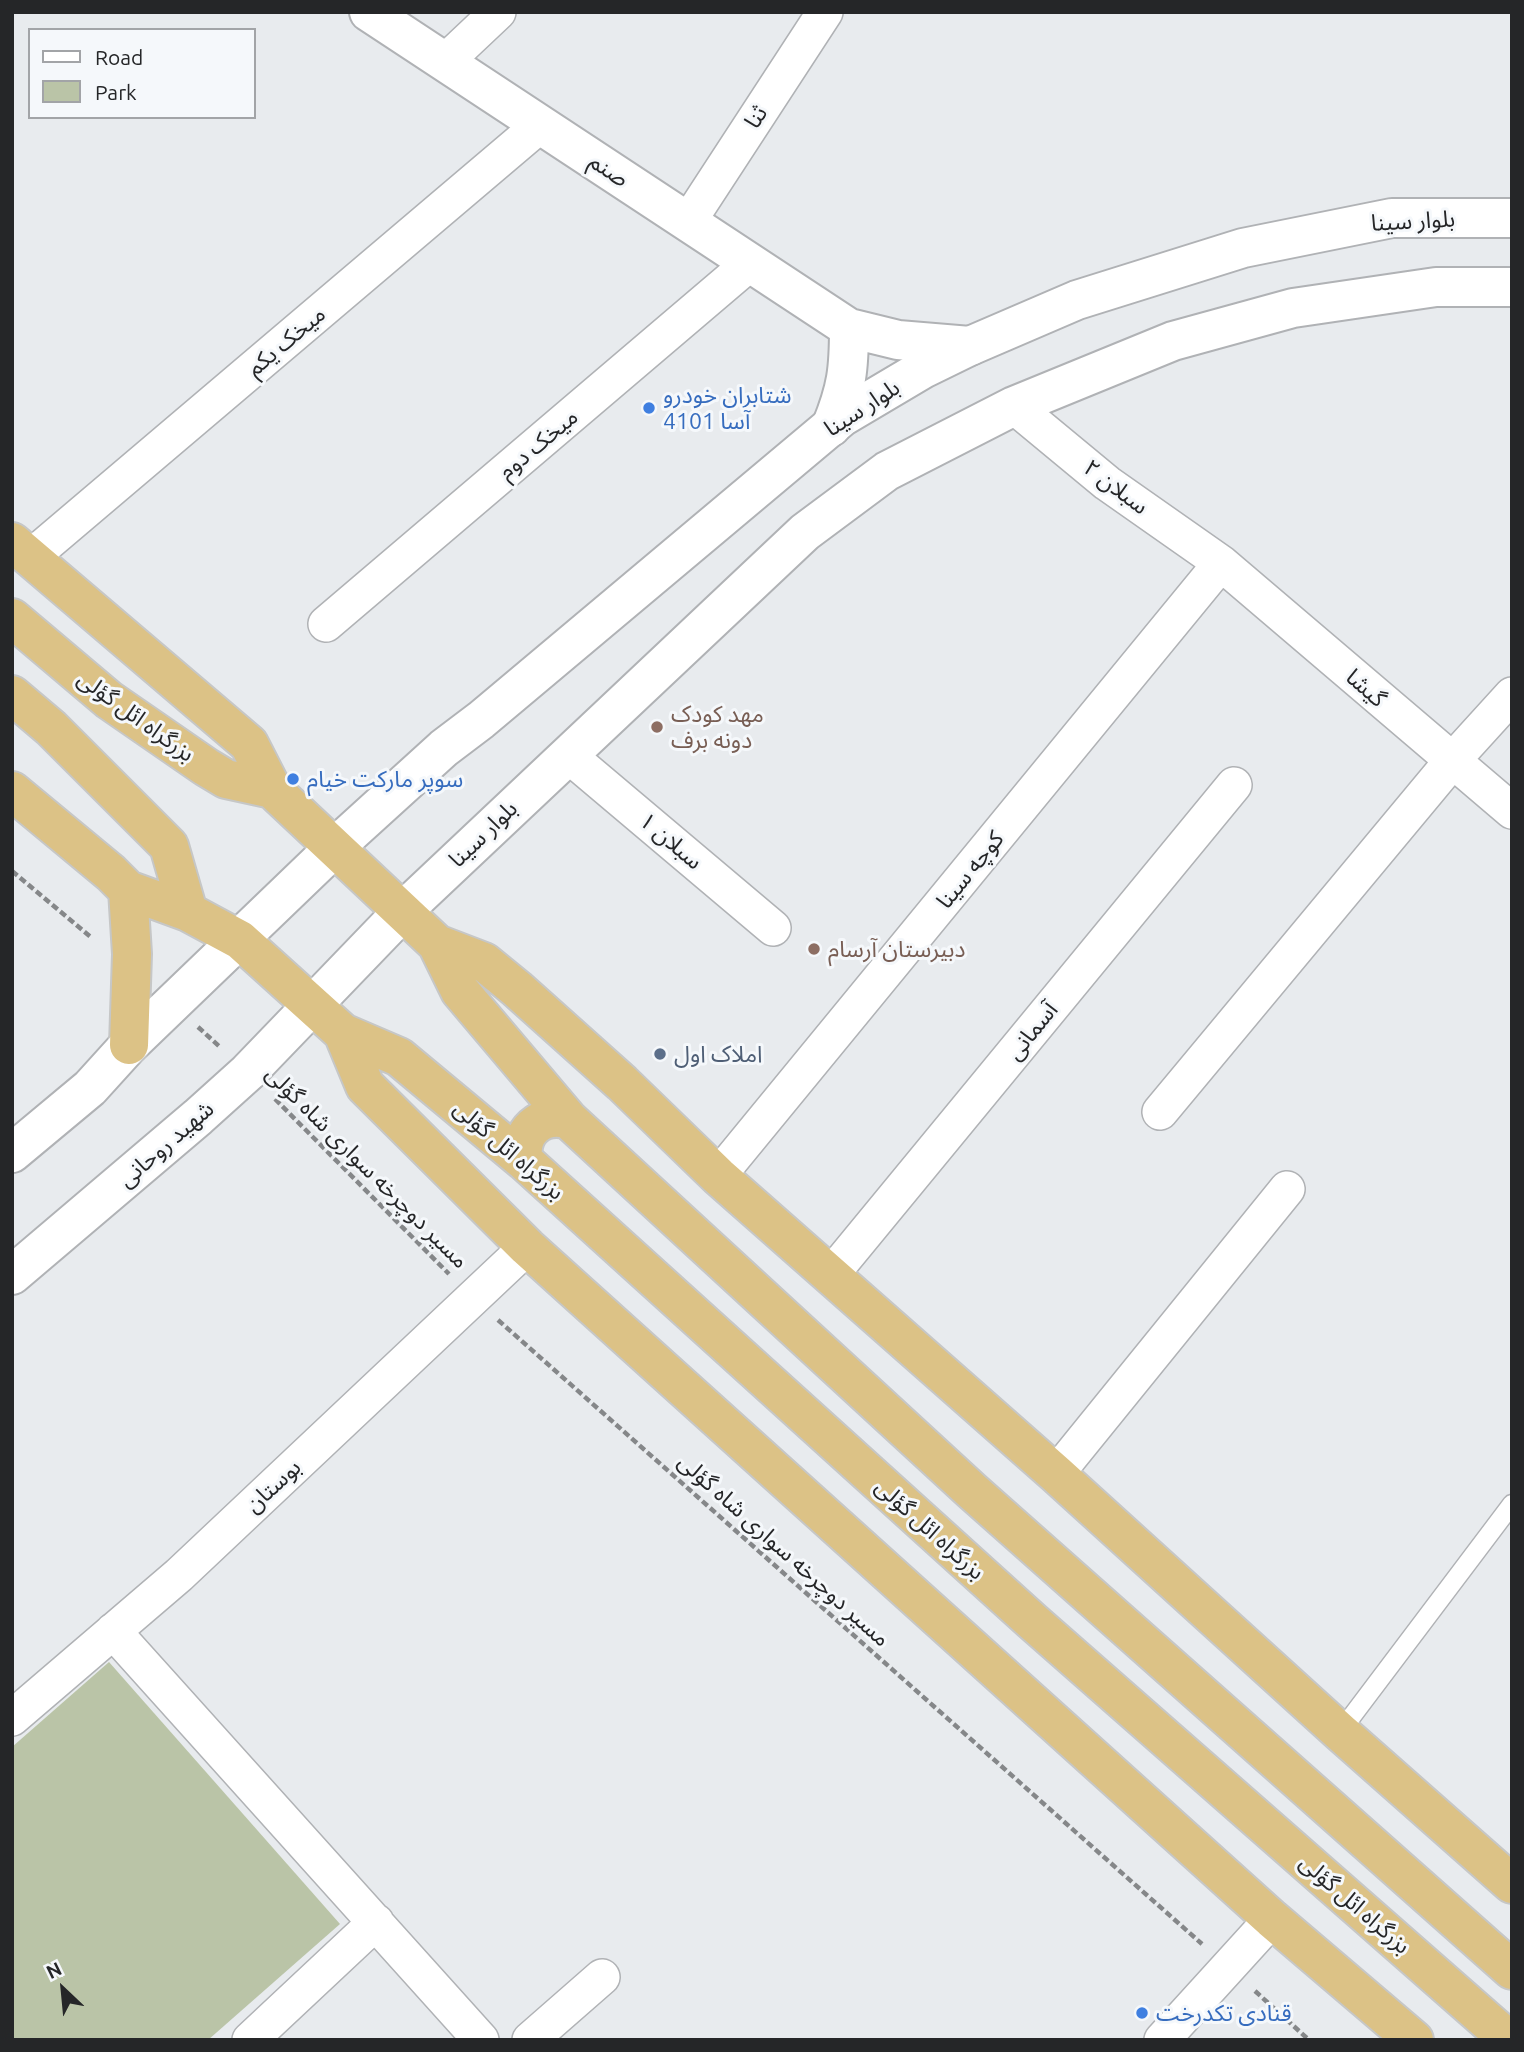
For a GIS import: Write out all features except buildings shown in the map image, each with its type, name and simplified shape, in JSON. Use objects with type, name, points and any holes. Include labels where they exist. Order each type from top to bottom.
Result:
[{"type":"highway","points":[[21,550],[249,744],[272,789],[438,944],[460,991],[569,1119],[972,1491],[1512,1970]]},
{"type":"highway","name":"بزرگراه ائل گؤلی","points":[[12,618],[108,700],[206,767],[226,779],[272,789]]},
{"type":"highway","points":[[12,695],[51,728],[169,846],[188,912]]},
{"type":"highway","points":[[12,791],[128,890],[188,912],[240,940],[343,1033],[365,1086],[527,1247],[1272,1919],[1414,2040]]},
{"type":"highway","points":[[128,890],[132,954],[129,1045]]},
{"type":"highway","points":[[438,944],[484,962],[622,1083],[718,1176],[1056,1474],[1512,1884]]},
{"type":"highway","name":"بزرگراه ائل گؤلی","points":[[343,1033],[399,1057],[524,1161],[1032,1621],[1509,2040]]},
{"type":"highway","points":[[524,1161],[522,1143],[525,1135],[534,1126],[551,1117],[569,1119]]},
{"type":"main road","name":"صنم","points":[[369,12],[849,328],[898,340],[970,345]]},
{"type":"main road","name":"بلوار سینا","points":[[240,940],[335,847],[444,748],[481,720],[842,417],[900,383],[970,345],[1077,300],[1243,248],[1392,218],[1512,218]]},
{"type":"main road","name":"بلوار سینا","points":[[312,1006],[404,910],[805,531],[887,471],[1014,406],[1173,341],[1293,308],[1436,287],[1512,287]]},
{"type":"main road","points":[[831,427],[844,394],[848,372],[849,328]]},
{"type":"main road","points":[[12,1153],[90,1088],[129,1045],[240,940]]},
{"type":"main road","name":"شهید روحانی","points":[[12,1275],[198,1117],[248,1072],[312,1006]]},
{"type":"street","points":[[445,62],[498,12]]},
{"type":"street","name":"ثنا","points":[[688,222],[825,12]]},
{"type":"street","name":"میخک یکم","points":[[21,550],[541,125]]},
{"type":"street","name":"میخک دوم","points":[[326,624],[750,263]]},
{"type":"street","name":"سبلان ۲","points":[[1014,406],[1107,483],[1222,563]]},
{"type":"street","name":"گیشا","points":[[1222,563],[1512,811]]},
{"type":"street","name":"کوچه سینا","points":[[718,1176],[1222,563]]},
{"type":"street","points":[[1160,1112],[1452,761],[1512,695]]},
{"type":"street","name":"سبلان ۱","points":[[568,755],[773,928]]},
{"type":"street","name":"آسمانی","points":[[831,1276],[1234,785]]},
{"type":"street","points":[[1056,1474],[1287,1189]]},
{"type":"street","name":"بوستان","points":[[12,1718],[179,1575],[527,1247]]},
{"type":"street","points":[[113,1631],[481,2040]]},
{"type":"street","points":[[1162,2040],[1272,1919]]},
{"type":"street","points":[[250,2040],[376,1922]]},
{"type":"street","points":[[530,2040],[602,1977]]},
{"type":"lane","points":[[1340,1732],[1512,1504]]},
{"type":"path","name":"مسیر دوچرخه سواری شاه گؤلی","points":[[172,1004],[248,1072],[473,1298],[1309,2040]]},
{"type":"green space","points":[[109,1662],[340,1924],[208,2040],[12,2040],[12,1747]]},
{"type":"place","name":"شتابران خودرو 4101 آسا","points":[[649,408]]},
{"type":"place","name":"مهد کودک دونه برف","points":[[657,727]]},
{"type":"place","name":"سوپر مارکت خیام","points":[[293,779]]},
{"type":"place","name":"دبیرستان آرسام","points":[[814,949]]},
{"type":"place","name":"املاک اول","points":[[660,1054]]},
{"type":"place","name":"قنادی تکدرخت","points":[[1142,2013]]}]
